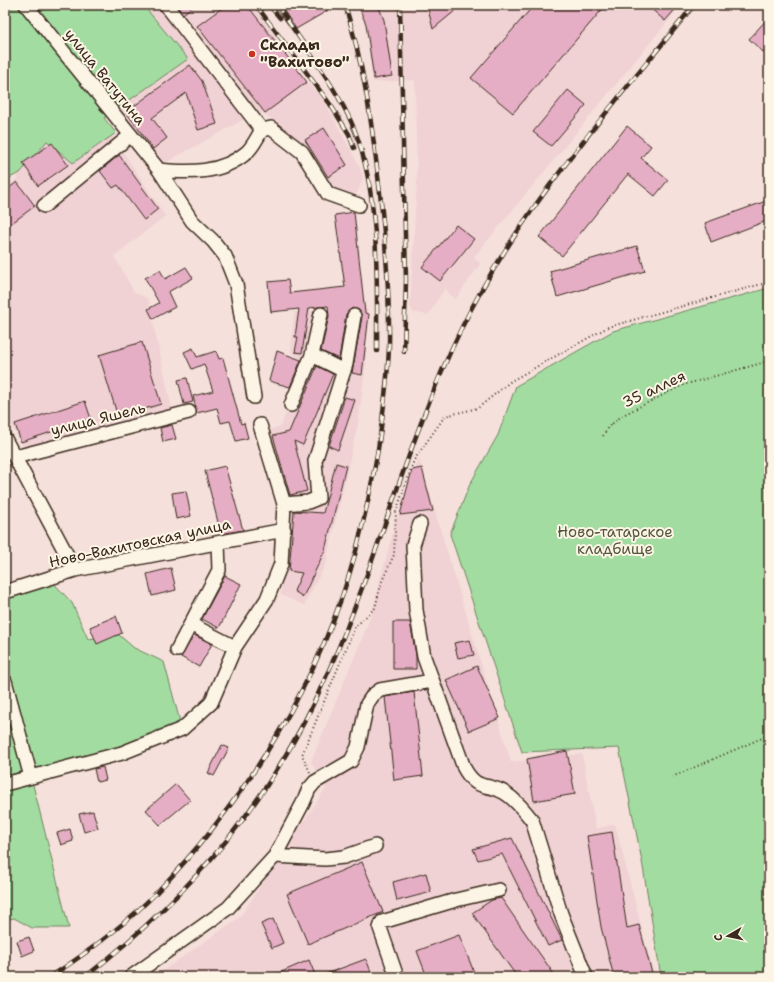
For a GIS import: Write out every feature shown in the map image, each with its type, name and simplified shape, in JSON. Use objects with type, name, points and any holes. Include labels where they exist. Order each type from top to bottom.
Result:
[{"type":"street","name":"улица Ватутина","points":[[26,5],[159,170],[192,221],[225,256],[236,284],[254,397]]},
{"type":"street","points":[[166,5],[270,127],[302,152],[328,194],[359,205]]},
{"type":"street","points":[[159,170],[191,173],[224,167],[247,152],[270,127]]},
{"type":"street","points":[[44,206],[131,135]]},
{"type":"street","points":[[291,405],[312,355],[321,314]]},
{"type":"street","points":[[284,504],[308,502],[318,498],[315,461],[344,371],[354,316]]},
{"type":"street","points":[[312,355],[344,371]]},
{"type":"street","name":"улица Яшель","points":[[15,457],[188,412]]},
{"type":"street","points":[[5,784],[122,753],[182,729],[211,703],[235,647],[267,599],[281,564],[284,530],[284,504],[260,426]]},
{"type":"street","points":[[5,439],[75,570]]},
{"type":"street","points":[[420,524],[413,546],[416,610],[424,657],[432,681],[464,768],[470,779],[483,786],[504,792],[524,810],[532,820],[561,914],[586,977]]},
{"type":"street","name":"Ново-Вахитовская улица","points":[[5,592],[75,570],[284,530]]},
{"type":"street","points":[[177,650],[192,625],[219,570],[218,543]]},
{"type":"street","points":[[192,625],[235,647]]},
{"type":"street","points":[[5,681],[31,777]]},
{"type":"street","points":[[131,977],[228,908],[275,856],[309,789],[315,782],[351,762],[358,748],[367,704],[373,695],[380,690],[432,681]]},
{"type":"street","points":[[275,856],[326,859],[344,857],[376,846]]},
{"type":"street","points":[[397,977],[380,928],[382,922],[456,900],[499,890]]},
{"type":"path","points":[[315,782],[302,756],[355,627],[375,608],[382,582],[394,555],[396,512],[414,460],[445,416],[478,408],[510,381],[608,327],[769,282]]},
{"type":"path","name":"35 аллея","points":[[603,436],[608,427],[623,415],[683,385],[769,361]]},
{"type":"path","points":[[672,777],[769,735]]},
{"type":"shaded area","points":[[143,5],[253,5],[307,82],[324,101],[363,176],[358,192],[351,196],[331,188],[278,128],[277,123],[259,111],[163,164],[112,108],[179,53]]},
{"type":"shaded area","points":[[358,5],[681,5],[474,257],[480,264],[455,300],[445,288],[428,315],[413,312],[410,307],[417,180],[415,80],[373,82],[365,23]]},
{"type":"shaded area","points":[[108,129],[165,216],[114,256],[134,292],[148,299],[172,410],[26,450],[5,415],[5,188],[18,178],[14,167],[50,139]]},
{"type":"shaded area","points":[[367,309],[366,363],[358,423],[326,563],[304,605],[281,595],[289,512],[266,431],[281,426],[305,363],[291,352],[294,312]]},
{"type":"shaded area","points":[[419,459],[511,762],[582,754],[596,829],[615,824],[654,977],[154,977],[240,917],[326,788],[311,762],[370,619],[395,525]]},
{"type":"green space","points":[[5,5],[143,5],[188,59],[104,118],[116,133],[73,163],[47,141],[20,173],[5,180]]},
{"type":"green space","name":"Ново-татарское кладбище","points":[[769,288],[769,977],[661,977],[642,861],[619,748],[522,752],[450,534],[470,484],[498,435],[516,386],[613,331]]},
{"type":"green space","points":[[49,578],[72,603],[88,639],[119,635],[134,648],[164,662],[182,729],[31,777],[69,928],[32,928],[14,918],[5,920],[5,784],[30,777],[5,681],[5,592]]},
{"type":"green space","points":[[5,699],[24,770],[5,777]]},
{"type":"building","points":[[176,5],[194,5],[183,14]]},
{"type":"building","name":"Склады \"Вахитово\"","points":[[226,5],[247,5],[307,82],[265,113],[197,26]]},
{"type":"building","points":[[280,5],[324,5],[327,11],[296,29]]},
{"type":"building","points":[[358,5],[378,5],[384,20],[392,76],[374,79],[366,24]]},
{"type":"building","points":[[427,5],[462,5],[433,29]]},
{"type":"building","points":[[534,5],[606,5],[513,113],[471,78]]},
{"type":"building","points":[[647,5],[679,5],[665,21]]},
{"type":"building","points":[[769,17],[769,45],[763,52],[749,39]]},
{"type":"building","points":[[190,65],[202,81],[217,124],[198,130],[186,93],[152,118],[167,138],[153,149],[126,112]]},
{"type":"building","points":[[568,90],[586,105],[551,146],[533,132]]},
{"type":"building","points":[[627,126],[651,146],[641,158],[668,180],[655,196],[628,174],[562,256],[539,237]]},
{"type":"building","points":[[324,128],[347,165],[328,177],[305,140]]},
{"type":"building","points":[[52,143],[68,165],[38,186],[23,163]]},
{"type":"building","points":[[119,155],[158,209],[144,220],[118,185],[113,188],[100,171]]},
{"type":"building","points":[[17,182],[35,206],[5,228],[5,191]]},
{"type":"building","points":[[769,200],[769,220],[711,242],[705,223]]},
{"type":"building","points":[[354,212],[365,313],[369,314],[362,375],[352,373],[362,317],[359,310],[352,308],[346,314],[339,359],[321,351],[329,316],[328,306],[309,308],[302,353],[295,352],[298,337],[295,337],[299,309],[271,312],[268,282],[288,280],[290,293],[345,287],[335,215]]},
{"type":"building","points":[[456,225],[474,239],[440,281],[422,267]]},
{"type":"building","points":[[637,246],[645,271],[557,297],[550,271]]},
{"type":"building","points":[[186,267],[193,278],[168,292],[175,307],[153,319],[148,309],[159,303],[145,278],[160,270],[165,279]]},
{"type":"building","points":[[142,342],[161,404],[118,417],[99,355]]},
{"type":"building","points":[[193,348],[197,357],[216,351],[219,359],[223,358],[241,424],[244,423],[248,438],[236,441],[230,421],[221,423],[217,408],[197,413],[193,396],[213,391],[204,364],[192,369],[184,352]]},
{"type":"building","points":[[277,351],[301,360],[290,387],[269,381]]},
{"type":"building","points":[[317,366],[333,374],[303,445],[294,441],[307,491],[290,495],[273,436],[289,432]]},
{"type":"building","points":[[187,378],[193,402],[184,404],[178,380]]},
{"type":"building","points":[[345,397],[355,400],[338,450],[329,446]]},
{"type":"building","points":[[85,401],[91,419],[21,442],[15,424]]},
{"type":"building","points":[[172,425],[176,439],[163,442],[160,428]]},
{"type":"building","points":[[336,463],[346,466],[325,550],[303,597],[294,591],[302,573],[289,571],[294,511],[323,513]]},
{"type":"building","points":[[225,466],[243,530],[221,534],[205,471]]},
{"type":"building","points":[[422,468],[433,511],[400,515],[412,470]]},
{"type":"building","points":[[186,491],[191,516],[176,519],[172,493]]},
{"type":"building","points":[[171,568],[176,590],[152,596],[147,574]]},
{"type":"building","points":[[225,576],[241,584],[219,628],[202,619]]},
{"type":"building","points":[[116,616],[122,633],[97,644],[90,627]]},
{"type":"building","points":[[393,622],[410,622],[416,655],[416,669],[393,669]]},
{"type":"building","points":[[194,635],[212,644],[199,667],[181,657]]},
{"type":"building","points":[[470,640],[474,655],[458,658],[454,643]]},
{"type":"building","points":[[477,666],[500,718],[469,731],[446,680]]},
{"type":"building","points":[[414,692],[423,776],[394,780],[385,697]]},
{"type":"building","points":[[222,745],[229,748],[214,776],[208,773]]},
{"type":"building","points":[[567,751],[575,794],[534,801],[527,759]]},
{"type":"building","points":[[103,767],[106,780],[97,782],[94,769]]},
{"type":"building","points":[[176,784],[190,800],[160,825],[146,810]]},
{"type":"building","points":[[93,811],[98,828],[84,832],[79,814]]},
{"type":"building","points":[[70,829],[73,841],[61,845],[57,833]]},
{"type":"building","points":[[612,832],[627,928],[639,925],[653,977],[614,977],[601,927],[587,836]]},
{"type":"building","points":[[512,838],[562,940],[548,946],[502,854],[478,860],[473,849]]},
{"type":"building","points":[[362,862],[383,912],[308,944],[287,894]]},
{"type":"building","points":[[426,873],[431,892],[397,901],[393,882]]},
{"type":"building","points":[[501,898],[556,977],[517,977],[472,913],[492,900]]},
{"type":"building","points":[[273,919],[283,943],[272,948],[261,924]]},
{"type":"building","points":[[459,935],[476,977],[427,977],[417,951]]},
{"type":"building","points":[[29,937],[34,951],[22,956],[17,941]]},
{"type":"building","points":[[366,959],[373,977],[320,976]]},
{"type":"building","points":[[309,960],[316,977],[270,977]]},
{"type":"railway","points":[[256,5],[330,104],[349,134],[354,148]]},
{"type":"railway","points":[[269,5],[280,18]]},
{"type":"railway","points":[[277,5],[340,99],[355,131],[363,156],[373,211],[377,269],[377,351]]},
{"type":"railway","points":[[50,977],[106,938],[145,904],[190,855],[222,816],[251,776],[278,734],[302,690],[323,644],[341,598],[356,551],[378,449],[389,346],[389,303],[383,219],[366,90],[357,47],[345,5]]},
{"type":"railway","points":[[400,5],[406,280],[404,352]]},
{"type":"railway","points":[[85,977],[162,911],[196,876],[227,840],[256,801],[283,760],[307,717],[347,628],[425,411],[462,327],[511,241],[539,200],[569,160],[694,5]]},
{"type":"place","name":"Склады \"Вахитово\"","points":[[252,54]]}]
